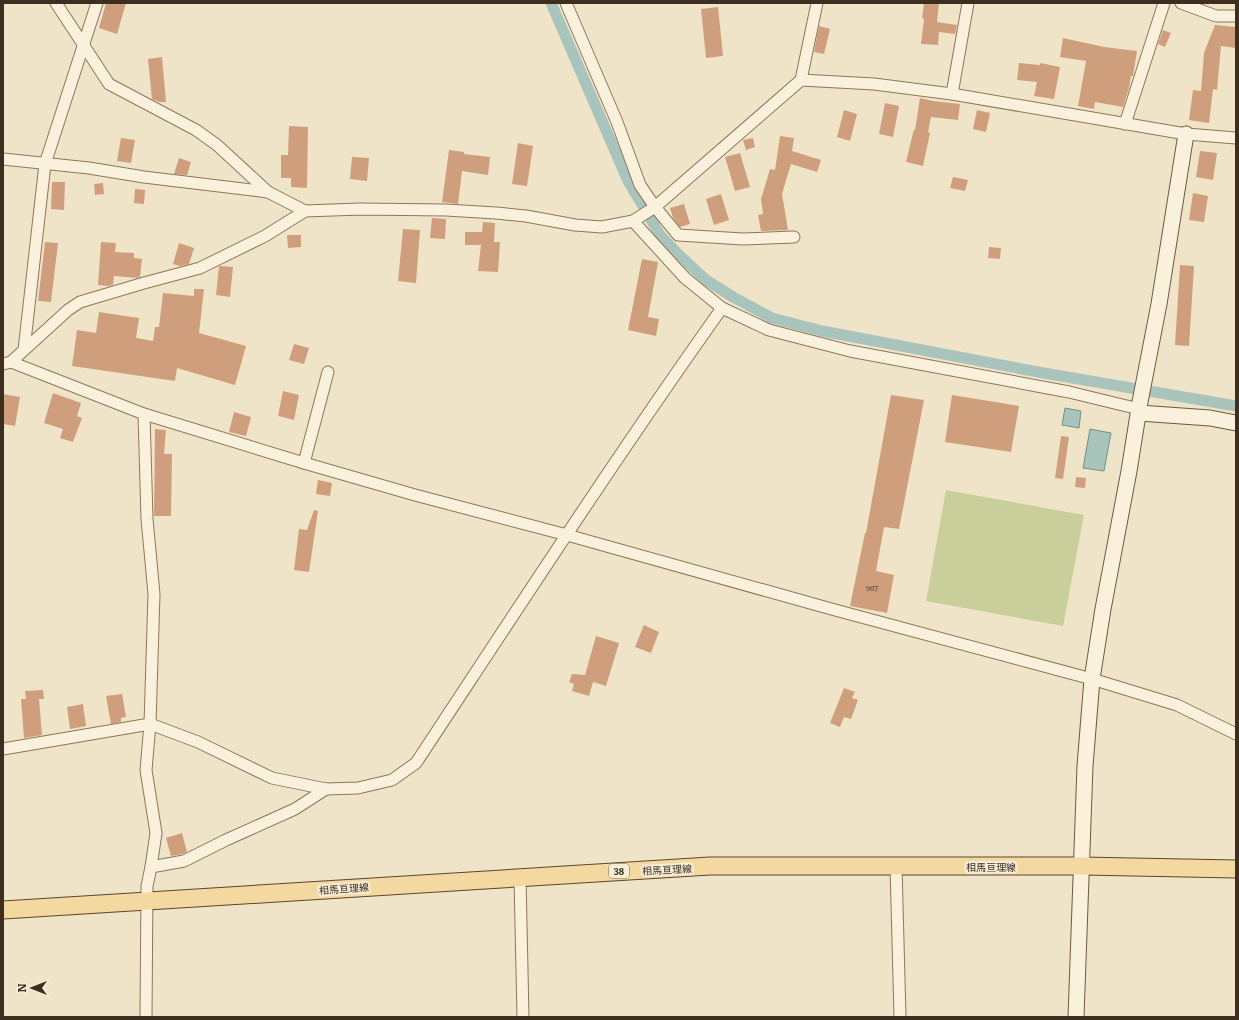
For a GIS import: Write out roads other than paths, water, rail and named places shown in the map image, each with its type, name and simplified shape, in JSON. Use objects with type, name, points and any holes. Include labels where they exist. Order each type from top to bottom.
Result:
[{"type":"main road","name":"相馬亘理線","points":[[3,910],[710,866],[1082,866],[1236,869]]},
{"type":"street","points":[[56,3],[109,84],[196,130],[217,144],[268,192],[305,211],[360,209],[446,210],[526,216],[575,225],[602,227],[633,221],[655,207],[801,80],[817,3]]},
{"type":"street","points":[[24,350],[45,164],[97,3]]},
{"type":"street","points":[[566,3],[617,122],[640,185],[655,207],[678,235],[743,239],[794,237]]},
{"type":"street","points":[[952,94],[968,3]]},
{"type":"street","points":[[1125,124],[1164,3]]},
{"type":"street","points":[[1181,3],[1216,16],[1236,16]]},
{"type":"street","points":[[801,80],[874,84],[952,94],[1186,134],[1236,138]]},
{"type":"street","points":[[1076,1017],[1086,766],[1092,679],[1103,609],[1145,379],[1186,134]]},
{"type":"street","points":[[3,159],[89,168],[144,177],[268,192]]},
{"type":"street","points":[[7,363],[24,350],[68,310],[80,302],[200,268],[265,236],[305,211]]},
{"type":"street","points":[[633,221],[685,278],[722,308],[769,330],[850,351],[1070,392],[1139,408],[1236,423]]},
{"type":"street","points":[[3,749],[150,724],[198,742],[272,778],[326,789],[358,788],[392,780],[416,763],[567,534],[679,368],[722,308]]},
{"type":"street","points":[[7,363],[144,414],[304,463],[415,495],[567,534],[835,610],[1092,679],[1177,705],[1236,734]]},
{"type":"street","points":[[304,463],[328,372]]},
{"type":"street","points":[[144,414],[147,519],[154,594],[150,724],[146,770],[156,833],[147,886],[146,1017]]},
{"type":"street","points":[[151,866],[184,861],[295,809],[326,789]]},
{"type":"street","points":[[896,866],[900,1017]]},
{"type":"street","points":[[520,878],[523,1017]]},
{"type":"water","points":[[1065,408],[1081,411],[1079,428],[1062,425]]},
{"type":"water","points":[[1090,429],[1111,433],[1104,471],[1083,468]]},
{"type":"waterway","points":[[551,3],[628,181],[660,235],[706,280],[733,297],[772,318],[822,331],[1038,372],[1236,406]]}]
